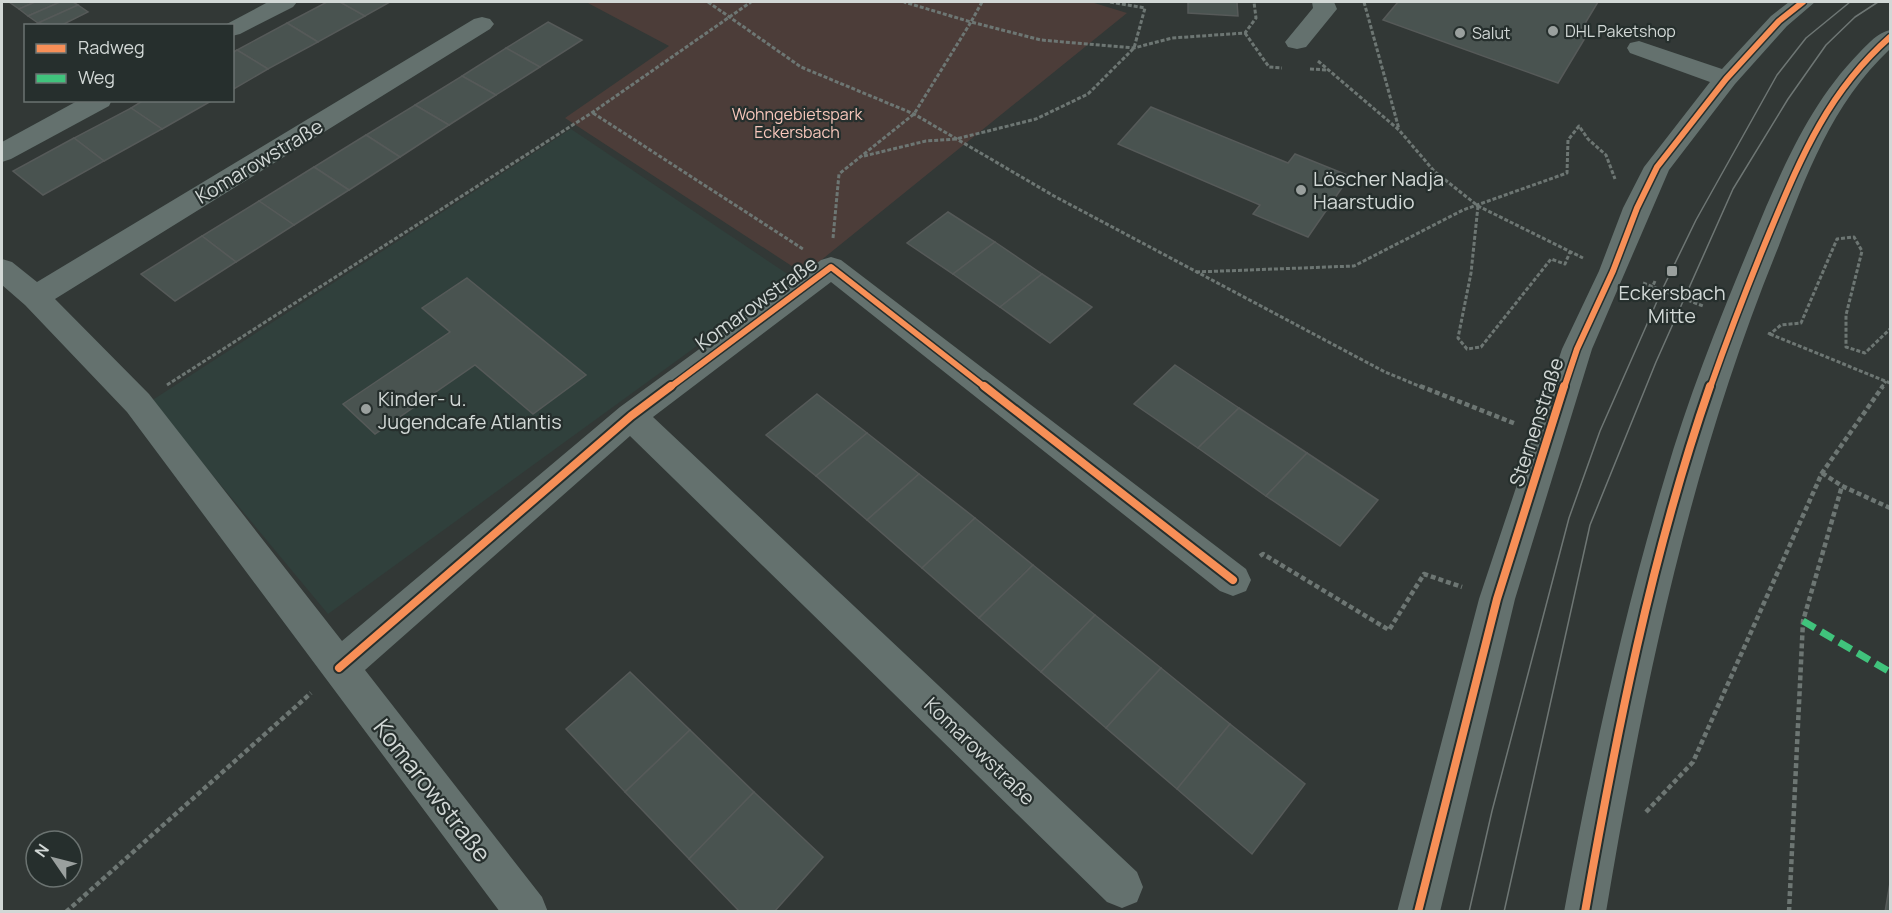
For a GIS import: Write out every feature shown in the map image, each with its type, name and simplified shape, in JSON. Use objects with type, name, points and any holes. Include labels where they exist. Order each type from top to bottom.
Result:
[{"type":"street","points":[[234,28],[285,2]]},
{"type":"street","points":[[1297,42],[1325,9],[1323,2]]},
{"type":"street","name":"Sternenstraße","points":[[1418,912],[1497,599],[1547,437],[1577,350],[1613,271],[1637,208],[1658,167],[1726,79],[1779,21],[1803,2]]},
{"type":"street","name":"Komarowstraße","points":[[35,297],[482,24]]},
{"type":"street","points":[[1585,912],[1620,721],[1677,490],[1733,318],[1823,115],[1866,57],[1890,37]]},
{"type":"street","points":[[1639,48],[1726,79]]},
{"type":"street","points":[[2,153],[96,102]]},
{"type":"street","name":"Komarowstraße","points":[[339,668],[631,416],[831,267],[1233,580]]},
{"type":"street","name":"Komarowstraße","points":[[2,269],[35,297],[138,403],[527,912]]},
{"type":"street","name":"Komarowstraße","points":[[631,416],[1122,887]]},
{"type":"path","points":[[708,2],[801,67],[914,114],[1054,196],[1385,372],[1470,404],[1547,437]]},
{"type":"path","points":[[138,403],[593,112],[751,2]]},
{"type":"path","points":[[904,2],[1041,40],[1134,48],[1172,38],[1245,33],[1256,18],[1254,2]]},
{"type":"path","points":[[593,112],[831,267],[839,174],[914,114],[982,2]]},
{"type":"path","points":[[861,157],[926,141],[956,139],[1036,119],[1088,94],[1134,48],[1145,8],[1110,2]]},
{"type":"path","points":[[1364,2],[1400,129]]},
{"type":"path","points":[[1297,42],[1400,129],[1434,171],[1478,206],[1570,252],[1565,264],[1551,259],[1481,347],[1467,349],[1458,338],[1471,273],[1478,206]]},
{"type":"path","points":[[1195,272],[1353,266],[1462,210],[1567,173],[1568,140],[1579,126],[1588,139],[1606,155],[1613,176],[1637,208]]},
{"type":"path","points":[[1770,334],[1781,325],[1801,322],[1837,239],[1854,237],[1862,251],[1846,315],[1846,347],[1865,353],[1890,329]]},
{"type":"path","points":[[1613,271],[1888,382],[1822,473],[1693,762],[1639,820]]},
{"type":"path","points":[[1646,301],[1655,281]]},
{"type":"path","points":[[1822,473],[1842,486],[1890,508]]},
{"type":"path","points":[[1789,912],[1803,621],[1842,486]]},
{"type":"path","points":[[1233,580],[1263,554],[1389,630],[1424,574],[1497,599]]},
{"type":"path","points":[[66,912],[339,668]]},
{"type":"shaded area","points":[[571,129],[792,277],[328,614],[151,401]]},
{"type":"green space","name":"Wohngebietspark Eckersbach","points":[[586,2],[1091,2],[1127,13],[804,274],[565,118],[669,46]]},
{"type":"building","points":[[9,2],[35,2],[19,9]]},
{"type":"building","points":[[35,2],[60,2],[28,16],[19,9]]},
{"type":"building","points":[[60,2],[73,2],[78,5],[38,23],[28,16]]},
{"type":"building","points":[[327,2],[340,2],[365,16],[318,42],[287,23]]},
{"type":"building","points":[[340,2],[390,2],[365,16]]},
{"type":"building","points":[[1188,2],[1237,2],[1238,16],[1188,13]]},
{"type":"building","points":[[1398,2],[1598,2],[1578,35],[1585,38],[1558,83],[1383,20]]},
{"type":"building","points":[[78,5],[88,12],[64,24],[38,23]]},
{"type":"building","points":[[548,22],[582,40],[540,67],[506,48]]},
{"type":"building","points":[[287,23],[318,42],[268,69],[237,50]]},
{"type":"building","points":[[506,48],[540,67],[496,95],[462,76]]},
{"type":"building","points":[[237,50],[268,69],[234,89],[234,52]]},
{"type":"building","points":[[462,76],[496,95],[449,125],[415,105]]},
{"type":"building","points":[[141,102],[209,102],[162,129],[131,108]]},
{"type":"building","points":[[415,105],[449,125],[400,157],[366,135]]},
{"type":"building","points":[[1151,107],[1288,163],[1295,154],[1350,176],[1308,237],[1253,214],[1260,205],[1118,144]]},
{"type":"building","points":[[131,108],[162,129],[104,161],[74,138]]},
{"type":"building","points":[[366,135],[400,157],[349,190],[314,167]]},
{"type":"building","points":[[74,138],[104,161],[43,195],[13,171]]},
{"type":"building","points":[[314,167],[349,190],[294,225],[259,201]]},
{"type":"building","points":[[259,201],[294,225],[236,262],[202,236]]},
{"type":"building","points":[[948,212],[995,242],[953,274],[907,243]]},
{"type":"building","points":[[202,236],[236,262],[175,301],[141,274]]},
{"type":"building","points":[[995,242],[1042,274],[1000,307],[953,274]]},
{"type":"building","points":[[1042,274],[1092,307],[1050,343],[1000,307]]},
{"type":"building","points":[[467,278],[586,375],[533,414],[475,365],[375,434],[343,404],[450,332],[422,308]]},
{"type":"building","points":[[1175,365],[1239,408],[1198,448],[1134,404]]},
{"type":"building","points":[[817,394],[867,433],[816,476],[766,435]]},
{"type":"building","points":[[1239,408],[1307,453],[1266,496],[1198,448]]},
{"type":"building","points":[[867,433],[919,474],[867,520],[816,476]]},
{"type":"building","points":[[1307,453],[1378,500],[1340,546],[1266,496]]},
{"type":"building","points":[[919,474],[975,518],[922,568],[867,520]]},
{"type":"building","points":[[975,518],[1033,565],[979,618],[922,568]]},
{"type":"building","points":[[1033,565],[1095,615],[1041,672],[979,618]]},
{"type":"building","points":[[1095,615],[1161,668],[1106,728],[1041,672]]},
{"type":"building","points":[[1161,668],[1230,724],[1177,789],[1106,728]]},
{"type":"building","points":[[630,672],[690,730],[625,792],[566,729]]},
{"type":"building","points":[[1230,724],[1305,784],[1252,854],[1177,789]]},
{"type":"building","points":[[690,730],[754,792],[689,859],[625,792]]},
{"type":"building","points":[[754,792],[823,857],[774,912],[740,912],[689,859]]},
{"type":"building","points":[[1890,883],[1890,912],[1885,912]]},
{"type":"tram line","points":[[1469,912],[1492,811],[1569,518],[1600,431],[1662,290],[1696,220],[1777,75],[1806,38],[1850,2]]},
{"type":"tram line","points":[[1504,912],[1590,525],[1656,362],[1733,189],[1788,99],[1826,45],[1855,17],[1878,2]]},
{"type":"marked path","points":[[1803,621],[1890,672]]},
{"type":"cycle path","points":[[1418,912],[1497,599],[1577,349],[1613,271],[1637,208],[1657,167],[1726,79],[1779,21],[1803,2]]},
{"type":"cycle path","points":[[1585,912],[1637,648],[1658,561],[1709,389],[1740,305],[1816,127],[1845,83],[1890,37]]},
{"type":"cycle path","points":[[339,668],[631,416],[831,267],[1233,580]]},
{"type":"place","name":"DHL Paketshop","points":[[1553,31]]},
{"type":"place","name":"Salut","points":[[1460,33]]},
{"type":"place","name":"Löscher Nadja Haarstudio","points":[[1301,190]]},
{"type":"place","name":"Eckersbach Mitte","points":[[1672,271]]},
{"type":"place","name":"Kinder- u. Jugendcafe Atlantis","points":[[366,409]]}]
